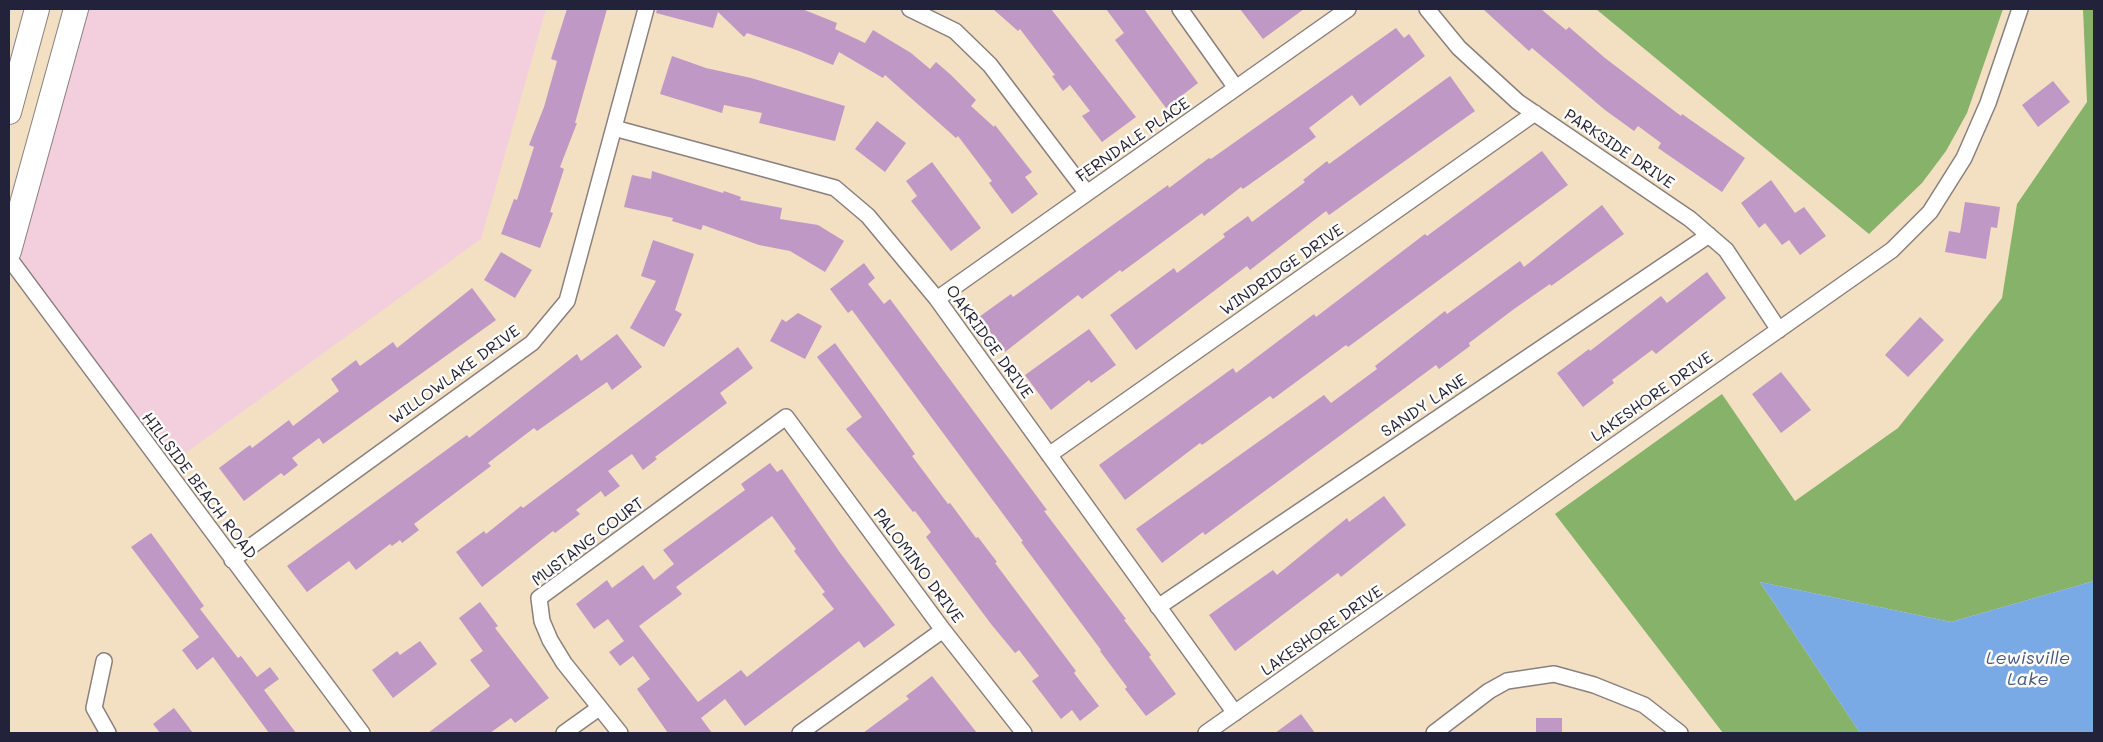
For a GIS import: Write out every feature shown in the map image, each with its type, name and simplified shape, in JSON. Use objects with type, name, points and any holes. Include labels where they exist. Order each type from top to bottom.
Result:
[{"type":"main road","points":[[9,112],[37,9]]},
{"type":"main road","points":[[9,252],[76,9]]},
{"type":"street","name":"WILLOWLAKE DRIVE","points":[[232,560],[532,343],[567,301],[646,9]]},
{"type":"street","points":[[910,9],[955,31],[990,66],[1088,193]]},
{"type":"street","points":[[1180,9],[1236,88]]},
{"type":"street","name":"FERNDALE PLACE","points":[[937,299],[1348,9]]},
{"type":"street","name":"PARKSIDE DRIVE","points":[[1427,9],[1459,48],[1518,102],[1690,218],[1726,250],[1779,330]]},
{"type":"street","name":"LAKESHORE DRIVE","points":[[1206,733],[1892,250],[1930,212],[1964,158],[1988,103],[2020,9]]},
{"type":"street","name":"WINDRIDGE DRIVE","points":[[1049,455],[1535,113]]},
{"type":"street","name":"OAKRIDGE DRIVE","points":[[614,128],[835,188],[868,216],[937,299],[1235,713]]},
{"type":"street","name":"SANDY LANE","points":[[1158,607],[1709,235]]},
{"type":"street","name":"HILLSIDE BEACH ROAD","points":[[9,258],[362,733]]},
{"type":"street","name":"PALOMINO DRIVE","points":[[786,417],[943,630],[1024,733]]},
{"type":"street","name":"MUSTANG COURT","points":[[620,733],[564,663],[550,640],[542,621],[539,598],[786,417]]},
{"type":"street","points":[[800,733],[943,630]]},
{"type":"street","points":[[104,661],[94,708],[108,733]]},
{"type":"street","points":[[1434,733],[1489,691],[1507,681],[1554,674],[1594,685],[1644,705],[1680,733]]},
{"type":"street","points":[[564,733],[599,708]]},
{"type":"shaded area","points":[[80,9],[546,9],[481,239],[173,462],[9,258]]},
{"type":"green space","points":[[1596,9],[2003,9],[1967,113],[1946,151],[1922,183],[1869,234]]},
{"type":"green space","points":[[2083,9],[2094,9],[2094,581],[1951,622],[1760,582],[1860,733],[1723,733],[1555,514],[1722,394],[1795,501],[1898,428],[2002,298],[2017,204],[2087,102]]},
{"type":"water","name":"Lewisville Lake","points":[[2094,581],[2094,733],[1860,733],[1760,582],[1951,622]]},
{"type":"building","points":[[567,9],[607,9],[575,123],[577,123],[560,167],[564,169],[550,212],[553,213],[540,248],[501,234],[514,199],[517,200],[534,147],[529,145],[544,107],[557,61],[551,59]]},
{"type":"building","points":[[657,9],[802,9],[837,23],[835,29],[865,43],[873,30],[911,53],[930,69],[936,62],[951,75],[976,100],[971,106],[994,127],[995,125],[1032,172],[1025,177],[1038,194],[1012,214],[989,183],[992,181],[958,136],[956,138],[885,75],[883,78],[839,52],[833,65],[747,33],[744,37],[718,12],[713,28],[656,13]]},
{"type":"building","points":[[993,9],[1051,9],[1136,117],[1102,142],[1082,116],[1090,111],[1070,85],[1063,91],[1052,76],[1055,75],[1020,29],[1018,31]]},
{"type":"building","points":[[1106,9],[1144,9],[1198,83],[1166,108],[1115,40],[1124,33]]},
{"type":"building","points":[[1240,9],[1304,9],[1263,39]]},
{"type":"building","points":[[1483,9],[1541,9],[1566,30],[1569,27],[1605,58],[1681,116],[1682,114],[1745,158],[1722,192],[1658,148],[1661,143],[1638,126],[1634,131],[1605,110],[1532,48],[1529,51]]},
{"type":"building","points":[[1396,28],[1404,38],[1409,34],[1425,56],[1360,106],[1352,95],[1309,128],[1316,137],[1243,189],[1241,187],[1204,216],[1202,213],[1082,299],[1078,295],[1005,352],[979,317],[1011,294],[1013,297],[1168,185],[1169,188]]},
{"type":"building","points":[[672,56],[706,68],[751,78],[845,106],[835,141],[759,123],[762,113],[724,105],[722,113],[660,94]]},
{"type":"building","points":[[1450,76],[1475,111],[1329,215],[1326,211],[1250,270],[1247,266],[1136,350],[1110,315],[1174,268],[1177,273],[1225,237],[1223,234],[1248,216],[1252,222],[1305,182],[1303,180],[1327,161],[1329,164]]},
{"type":"building","points":[[2053,81],[2070,102],[2038,127],[2022,105]]},
{"type":"building","points":[[877,121],[906,143],[885,172],[855,149]]},
{"type":"building","points":[[1542,151],[1568,185],[1348,347],[1346,345],[1273,399],[1270,396],[1202,445],[1200,443],[1125,500],[1099,465],[1233,368],[1236,373],[1314,314],[1316,317],[1425,234],[1427,236]]},
{"type":"building","points":[[932,162],[981,228],[951,251],[911,201],[917,196],[906,181]]},
{"type":"building","points":[[652,171],[723,193],[724,191],[741,197],[740,200],[782,208],[780,219],[818,225],[844,241],[825,272],[790,251],[759,245],[703,225],[701,230],[672,221],[673,218],[624,207],[632,175],[651,179]]},
{"type":"building","points":[[1771,180],[1795,213],[1804,207],[1826,236],[1800,255],[1789,240],[1782,245],[1765,223],[1759,228],[1741,203]]},
{"type":"building","points":[[1965,202],[2000,207],[1997,228],[1991,227],[1986,259],[1945,252],[1949,231],[1960,233]]},
{"type":"building","points":[[1602,205],[1624,234],[1551,286],[1550,284],[1514,309],[1469,343],[1470,346],[1439,369],[1436,365],[1205,535],[1203,532],[1162,563],[1136,529],[1324,395],[1331,403],[1377,369],[1375,366],[1445,311],[1447,314],[1520,261],[1524,267]]},
{"type":"building","points":[[653,240],[694,254],[675,310],[682,314],[664,347],[630,328],[656,281],[641,276]]},
{"type":"building","points":[[501,252],[532,270],[515,298],[484,280]]},
{"type":"building","points":[[864,263],[875,278],[868,284],[884,304],[890,299],[1047,510],[1044,511],[1126,619],[1124,620],[1151,655],[1149,657],[1176,694],[1146,716],[1125,689],[1127,687],[1101,650],[1021,542],[1023,541],[852,310],[848,313],[830,289]]},
{"type":"building","points":[[1707,272],[1726,298],[1656,354],[1652,350],[1612,380],[1614,383],[1583,407],[1557,373],[1589,349],[1590,351],[1661,296],[1667,303]]},
{"type":"building","points":[[472,288],[496,320],[323,444],[319,438],[292,458],[298,465],[284,476],[281,473],[244,501],[219,468],[250,445],[252,448],[289,420],[293,426],[339,391],[331,379],[356,360],[360,366],[393,342],[397,348]]},
{"type":"building","points":[[798,313],[822,326],[805,359],[770,341],[782,319],[786,322]]},
{"type":"building","points":[[1920,317],[1944,340],[1908,377],[1885,355]]},
{"type":"building","points":[[1089,329],[1116,365],[1091,383],[1089,380],[1051,410],[1025,375]]},
{"type":"building","points":[[617,334],[642,367],[612,390],[607,382],[537,431],[534,428],[488,463],[491,466],[414,524],[419,530],[402,543],[400,540],[392,546],[390,544],[356,570],[349,561],[307,592],[287,566],[467,435],[469,438],[577,354],[581,361]]},
{"type":"building","points":[[835,343],[915,454],[912,456],[948,504],[950,503],[997,562],[995,563],[1076,671],[1074,673],[1099,706],[1080,721],[1072,710],[1061,719],[1032,681],[1039,676],[1019,650],[1015,653],[991,624],[926,537],[931,532],[846,429],[862,417],[817,357]]},
{"type":"building","points":[[738,347],[753,368],[720,393],[727,403],[655,457],[657,459],[643,470],[632,454],[608,471],[620,486],[605,497],[601,491],[576,510],[580,514],[555,533],[553,531],[482,587],[456,552],[484,531],[486,534],[521,506],[523,508]]},
{"type":"building","points":[[1781,372],[1811,410],[1781,433],[1752,394]]},
{"type":"building","points":[[770,463],[777,472],[782,469],[841,554],[895,625],[864,648],[859,641],[745,726],[725,699],[701,718],[712,733],[668,733],[637,689],[650,679],[633,656],[620,666],[609,652],[624,641],[608,619],[594,629],[576,604],[607,580],[612,588],[643,565],[654,580],[674,564],[663,550],[745,490],[741,484]],"holes":[[[772,516],[796,549],[794,551],[825,592],[822,594],[834,609],[747,677],[741,670],[698,702],[639,626],[682,594],[676,587]]]},
{"type":"building","points":[[1384,496],[1406,525],[1341,577],[1338,573],[1235,651],[1209,615],[1273,570],[1277,575],[1347,518],[1349,522]]},
{"type":"building","points":[[151,533],[204,606],[200,609],[238,658],[241,656],[257,677],[270,667],[279,679],[264,690],[296,733],[269,733],[213,657],[197,670],[182,650],[199,637],[131,547]]},
{"type":"building","points":[[480,602],[498,626],[495,628],[549,698],[515,723],[511,718],[490,733],[428,733],[490,686],[470,660],[483,651],[459,618]]},
{"type":"building","points":[[420,641],[437,664],[393,698],[372,670],[397,651],[400,655]]},
{"type":"building","points":[[932,676],[977,733],[863,733],[909,699],[906,696]]},
{"type":"building","points":[[174,708],[193,733],[160,733],[153,724]]},
{"type":"building","points":[[1301,714],[1315,733],[1275,733]]},
{"type":"building","points":[[1536,718],[1562,718],[1562,733],[1536,733]]}]
